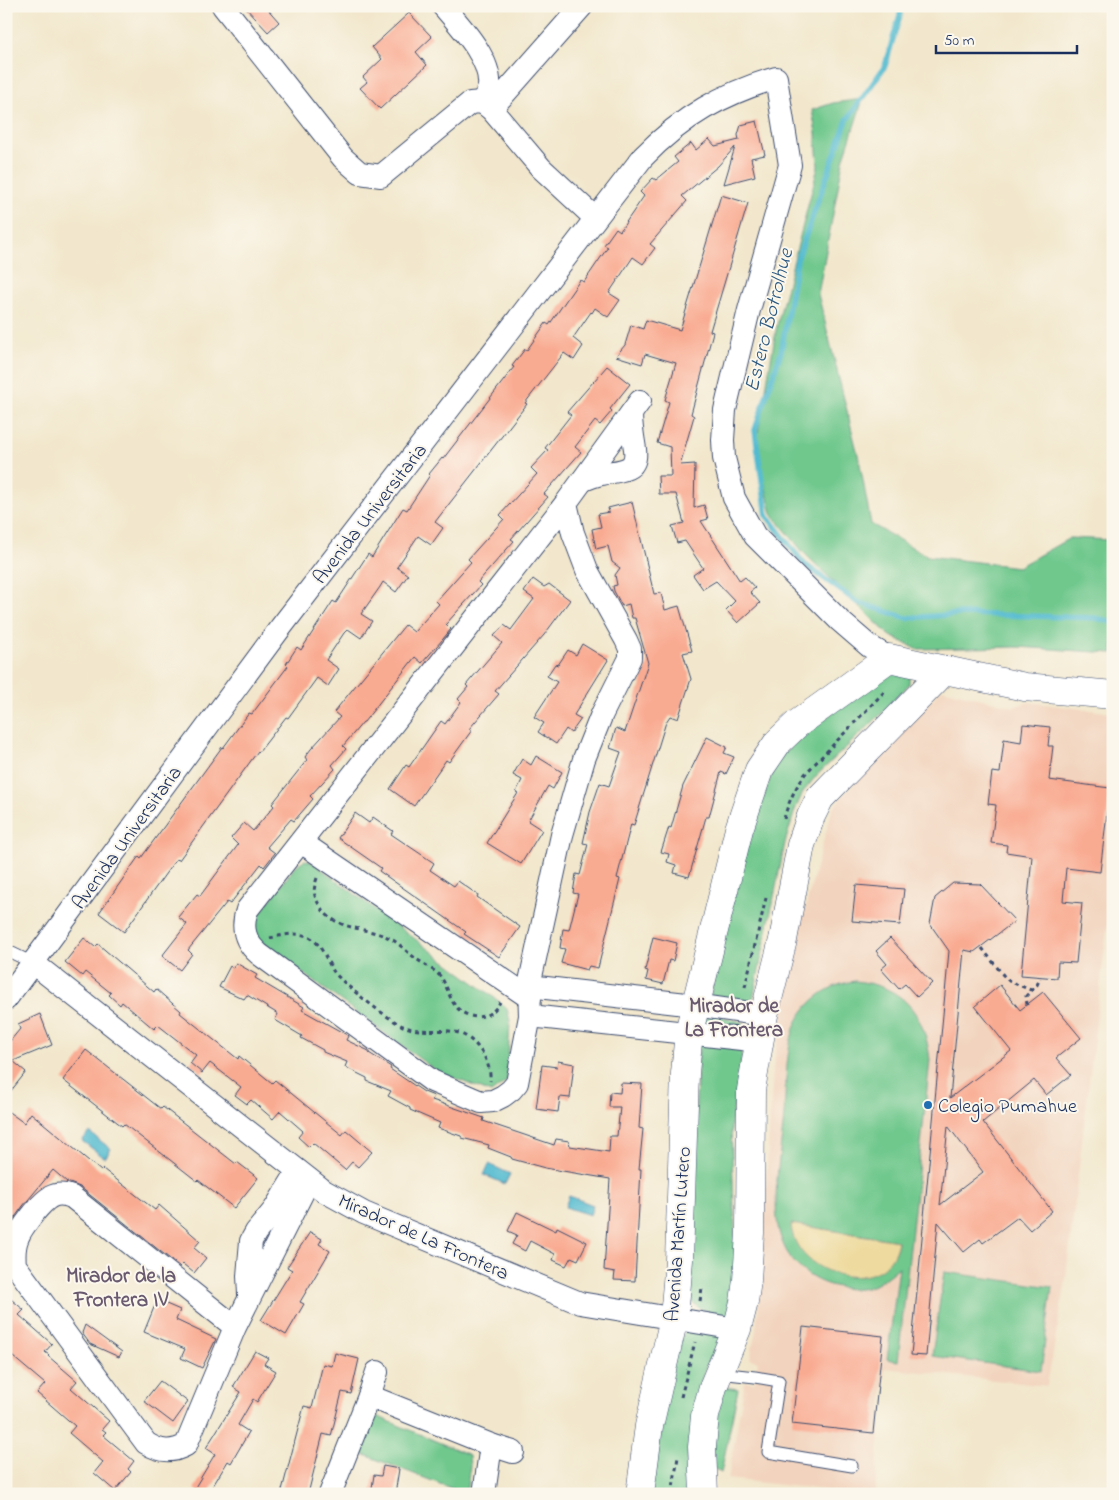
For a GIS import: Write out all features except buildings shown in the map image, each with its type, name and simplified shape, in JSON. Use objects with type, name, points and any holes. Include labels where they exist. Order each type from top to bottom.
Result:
[{"type":"street","points":[[223,6],[343,158],[360,173],[381,176],[470,103],[487,106],[541,168],[595,218]]},
{"type":"street","points":[[443,6],[472,40],[486,69],[489,88],[487,106]]},
{"type":"street","points":[[487,106],[582,6]]},
{"type":"street","name":"Avenida Universitaria","points":[[6,999],[278,631],[643,157],[660,139],[701,109],[725,96],[776,78],[790,165],[749,310],[725,410],[723,440],[728,476],[738,504],[755,536],[840,621],[868,646],[889,658]]},
{"type":"street","points":[[566,503],[572,533],[586,570],[626,640],[630,649],[630,658],[602,714],[584,759],[562,835],[526,997],[518,1083],[503,1096],[493,1101],[481,1102],[432,1081],[255,951],[246,939],[244,919],[247,910],[566,503],[635,407],[631,433],[635,460],[624,470],[601,474],[583,480]]},
{"type":"street","points":[[889,658],[1025,686],[1113,695]]},
{"type":"street","name":"Avenida Martín Lutero","points":[[640,1494],[649,1426],[674,1318],[680,1242],[685,1073],[689,1032],[739,829],[759,770],[778,742],[797,724],[889,658]]},
{"type":"street","points":[[704,1494],[703,1431],[708,1402],[737,1329],[747,1280],[750,1233],[751,1090],[762,1028],[783,940],[801,845],[810,816],[820,798],[944,670]]},
{"type":"street","points":[[301,842],[526,997],[689,1032],[762,1028]]},
{"type":"street","name":"Mirador de La Frontera","points":[[33,964],[324,1191],[364,1213],[580,1303],[737,1329]]},
{"type":"street","points":[[526,997],[695,1004],[762,1028]]},
{"type":"street","points":[[235,1327],[66,1194],[47,1198],[23,1227],[18,1237],[15,1248],[15,1265],[146,1443],[162,1451],[171,1451],[186,1445],[235,1327],[304,1175]]},
{"type":"street","points":[[330,1494],[377,1372]]},
{"type":"street","points":[[369,1396],[513,1452]]},
{"type":"street","points":[[484,1494],[491,1445]]},
{"type":"lane","points":[[6,950],[33,964]]},
{"type":"lane","points":[[719,1373],[779,1382],[768,1452],[852,1466]]},
{"type":"path","points":[[326,859],[314,887],[315,899],[322,910],[332,920],[340,924],[382,935],[395,941],[439,975],[453,1004],[461,1011],[477,1016],[490,1014],[526,997]]},
{"type":"path","points":[[255,951],[271,938],[296,934],[311,938],[339,978],[396,1023],[404,1027],[420,1030],[456,1032],[463,1036],[478,1048],[487,1061],[491,1076],[490,1083],[488,1092],[481,1102]]},
{"type":"path","points":[[982,948],[1009,981],[1027,987],[1030,990]]},
{"type":"path","points":[[1027,1004],[1026,996],[1037,985],[1040,978]]},
{"type":"shaded area","name":"Colegio Pumahue","points":[[942,689],[1014,707],[1029,702],[1113,713],[1113,878],[1065,1286],[1047,1386],[885,1368],[875,1494],[728,1479],[745,1381],[754,1383],[758,1361],[750,1359],[756,1330],[759,1299],[773,1068],[791,962],[819,857],[833,807]]},
{"type":"green space","points":[[863,99],[843,161],[818,294],[859,459],[871,524],[928,556],[1018,567],[1070,538],[1113,540],[1113,653],[1017,647],[917,649],[889,635],[804,553],[772,514],[757,439],[777,325],[818,167],[816,133],[812,110],[833,103]]},
{"type":"green space","points":[[910,672],[909,684],[896,700],[817,775],[803,792],[795,810],[785,843],[752,1004],[710,996],[742,860],[777,758],[880,673]]},
{"type":"green space","points":[[306,860],[313,863],[507,1009],[510,1021],[507,1081],[491,1093],[435,1070],[255,938],[255,920],[295,867]]},
{"type":"green space","points":[[855,981],[887,989],[909,1005],[923,1029],[930,1060],[898,1361],[887,1359],[899,1267],[883,1280],[862,1289],[825,1284],[802,1270],[790,1257],[778,1228],[776,1213],[777,1180],[791,1037],[800,1016],[817,997],[831,988]],"holes":[[[791,1224],[898,1241],[892,1256],[881,1268],[865,1275],[849,1277]]]},
{"type":"green space","points":[[703,1011],[744,1023],[741,1032],[705,1028]]},
{"type":"green space","points":[[699,1042],[740,1050],[742,1056],[731,1125],[736,1264],[730,1317],[698,1307],[687,1291]]},
{"type":"green space","points":[[944,1272],[1052,1287],[1041,1371],[932,1356]]},
{"type":"green space","points":[[686,1329],[714,1333],[721,1339],[706,1367],[697,1393],[687,1467],[688,1494],[649,1494],[675,1350]]},
{"type":"green space","points":[[723,1387],[738,1389],[721,1473],[708,1464]]},
{"type":"green space","points":[[374,1415],[469,1455],[470,1466],[466,1494],[360,1453]]},
{"type":"sand","points":[[791,1224],[898,1241],[891,1260],[877,1271],[861,1276],[842,1275],[824,1269],[808,1258],[796,1243]]},
{"type":"water","points":[[89,1132],[111,1149],[105,1158],[82,1141]]},
{"type":"water","points":[[489,1164],[510,1174],[505,1184],[484,1175]]},
{"type":"water","points":[[569,1196],[593,1205],[590,1215],[565,1207]]},
{"type":"waterway","name":"Estero Botrolhue","points":[[900,6],[900,15],[885,66],[847,120],[797,260],[781,352],[755,430],[767,516],[804,564],[857,602],[907,618],[962,614],[1095,618],[1113,622]]},
{"type":"place","name":"Colegio Pumahue","points":[[928,1105]]},
{"type":"district","name":"Mirador de La Frontera","points":[[734,1017]]},
{"type":"district","name":"Mirador de la Frontera IV","points":[[121,1287]]}]
